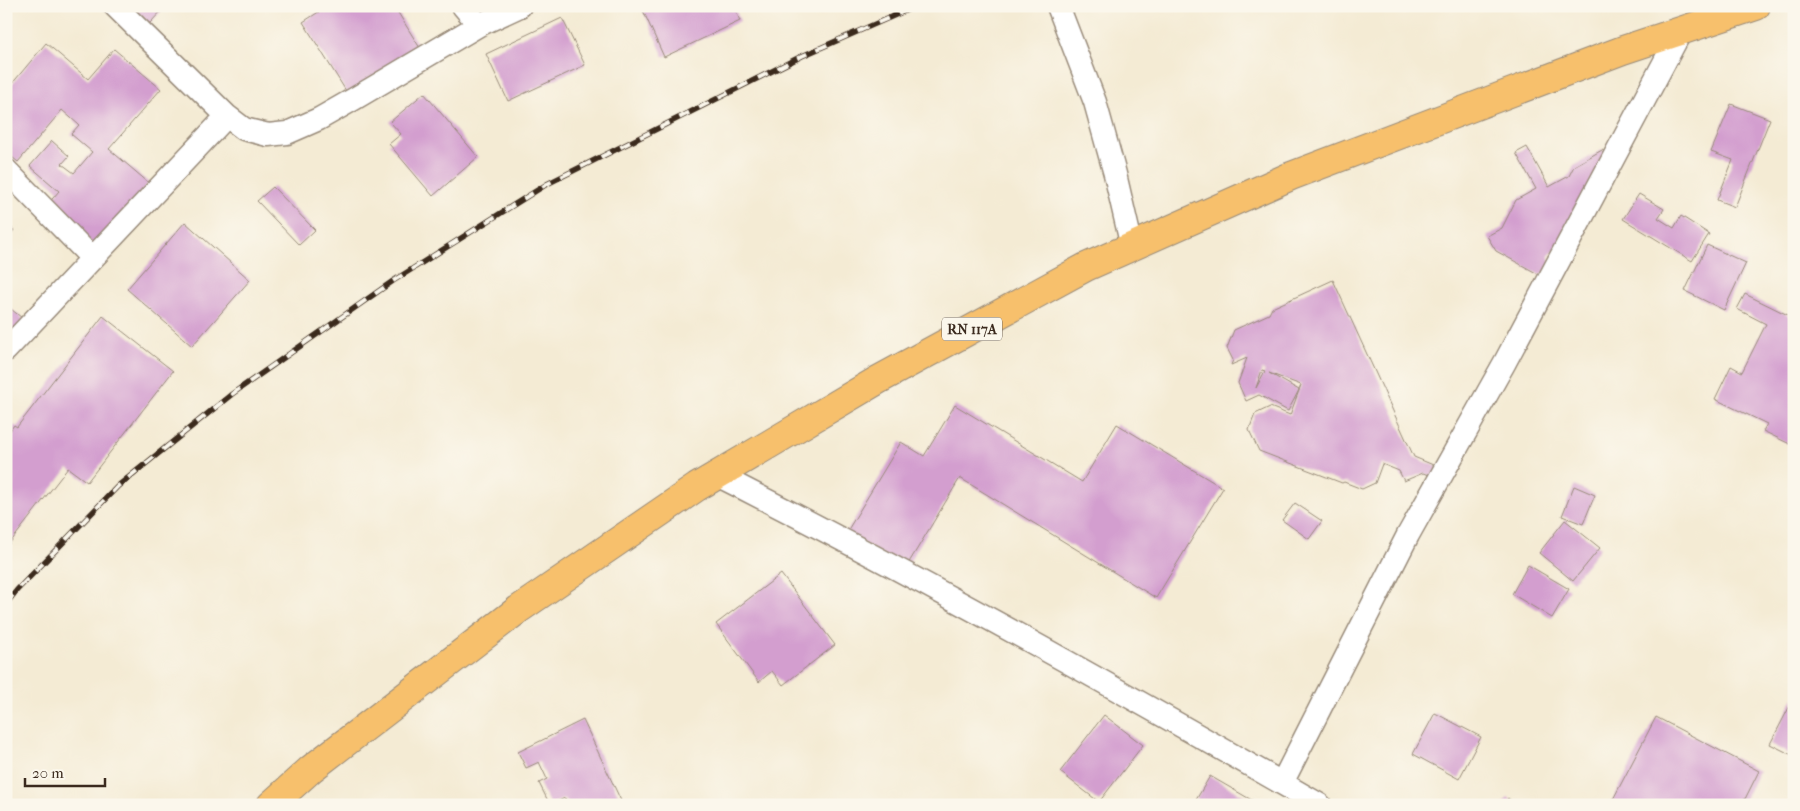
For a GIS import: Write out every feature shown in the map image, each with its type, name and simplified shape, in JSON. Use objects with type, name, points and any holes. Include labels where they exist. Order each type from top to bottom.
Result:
[{"type":"main road","name":"RN 117A","points":[[271,805],[311,769],[519,609],[696,487],[878,380],[1086,267],[1291,176],[1623,50],[1756,6]]},
{"type":"street","points":[[115,6],[227,116],[244,130],[268,135],[287,133],[319,119],[479,25],[520,6]]},
{"type":"street","points":[[463,6],[479,25]]},
{"type":"street","points":[[1058,6],[1095,102],[1132,246]]},
{"type":"street","points":[[1282,783],[1408,534],[1505,362],[1681,31]]},
{"type":"street","points":[[6,350],[227,116]]},
{"type":"street","points":[[6,170],[92,258]]},
{"type":"street","points":[[717,475],[836,536],[1102,681],[1320,805]]},
{"type":"building","points":[[131,6],[166,6],[149,24]]},
{"type":"building","points":[[328,6],[394,6],[423,53],[351,99],[303,22]]},
{"type":"building","points":[[641,6],[734,6],[740,21],[664,57]]},
{"type":"building","points":[[562,18],[585,65],[508,101],[486,54]]},
{"type":"building","points":[[46,43],[88,79],[114,49],[161,89],[109,149],[149,183],[95,246],[47,205],[59,191],[30,166],[52,141],[69,156],[62,164],[74,173],[92,152],[71,134],[79,125],[62,110],[18,162],[6,152],[6,91]]},
{"type":"building","points":[[424,93],[478,157],[433,196],[389,144],[401,134],[390,122]]},
{"type":"building","points":[[1731,104],[1770,119],[1735,207],[1717,200],[1733,160],[1711,152]]},
{"type":"building","points":[[1527,147],[1549,187],[1569,176],[1574,166],[1602,150],[1613,156],[1581,236],[1548,255],[1556,270],[1540,275],[1496,251],[1487,236],[1502,228],[1516,200],[1536,189],[1516,153]]},
{"type":"building","points":[[273,187],[315,230],[299,245],[257,201]]},
{"type":"building","points":[[1639,194],[1664,209],[1658,218],[1674,228],[1681,216],[1709,234],[1692,261],[1623,219]]},
{"type":"building","points":[[185,222],[250,280],[192,346],[127,289]]},
{"type":"building","points":[[6,224],[14,230],[6,240]]},
{"type":"building","points":[[1707,245],[1746,263],[1724,310],[1685,291]]},
{"type":"building","points":[[1333,280],[1414,457],[1438,467],[1445,481],[1423,473],[1404,481],[1399,471],[1382,464],[1375,483],[1362,489],[1259,451],[1249,430],[1255,414],[1270,407],[1290,415],[1301,385],[1269,373],[1299,390],[1288,411],[1259,395],[1246,401],[1238,383],[1247,358],[1231,365],[1233,360],[1227,348],[1234,330],[1269,314],[1272,308]],"holes":[[[1262,370],[1265,371],[1256,388]]]},
{"type":"building","points":[[1745,294],[1794,318],[1794,446],[1763,431],[1767,424],[1715,399],[1731,366],[1742,372],[1766,324],[1737,309]]},
{"type":"building","points":[[6,305],[27,322],[6,347]]},
{"type":"building","points":[[103,316],[173,371],[87,482],[68,468],[9,544],[6,542],[6,436],[14,425],[17,427]]},
{"type":"building","points":[[955,405],[1082,482],[1117,424],[1223,488],[1156,598],[960,478],[905,569],[846,533],[901,442],[924,456]]},
{"type":"building","points":[[1574,486],[1595,495],[1583,524],[1562,516]]},
{"type":"building","points":[[1295,503],[1322,521],[1309,539],[1282,520]]},
{"type":"building","points":[[1565,520],[1600,548],[1573,581],[1539,553]]},
{"type":"building","points":[[1528,565],[1569,589],[1552,618],[1512,594]]},
{"type":"building","points":[[781,574],[835,645],[783,685],[772,671],[759,682],[716,624]]},
{"type":"building","points":[[1794,698],[1794,756],[1770,744]]},
{"type":"building","points":[[1435,713],[1481,737],[1459,779],[1413,754]]},
{"type":"building","points":[[1104,715],[1143,745],[1099,802],[1060,772]]},
{"type":"building","points":[[1656,717],[1759,771],[1742,805],[1610,805]]},
{"type":"building","points":[[583,720],[623,805],[568,805],[565,798],[550,805],[539,783],[547,779],[539,762],[526,768],[518,752]]},
{"type":"building","points":[[1210,776],[1255,802],[1253,805],[1193,805]]},
{"type":"building","points":[[1508,798],[1516,805],[1502,805]]},
{"type":"railway","points":[[6,604],[17,590],[118,486],[232,394],[393,281],[547,184],[802,56],[916,6]]}]
